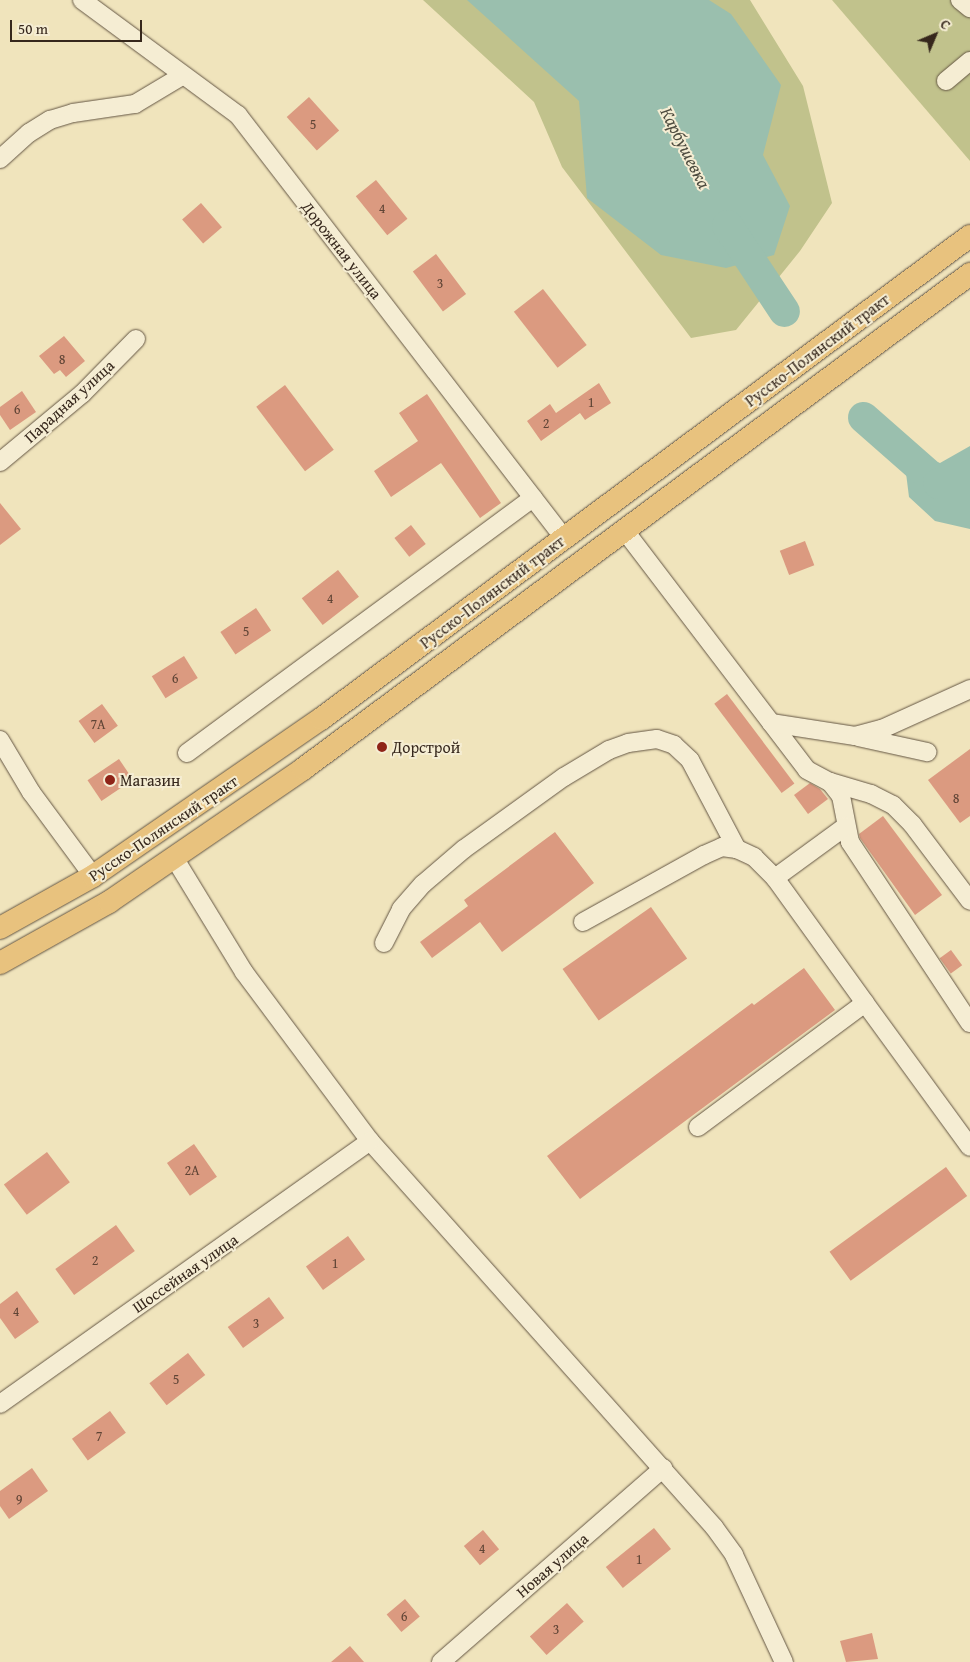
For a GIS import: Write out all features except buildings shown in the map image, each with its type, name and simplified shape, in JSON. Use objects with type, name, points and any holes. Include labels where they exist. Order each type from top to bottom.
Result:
[{"type":"main road","name":"Русско-Полянский тракт","points":[[0,928],[93,876],[321,719],[970,236]]},
{"type":"main road","name":"Русско-Полянский тракт","points":[[0,963],[109,902],[175,859],[303,769],[970,274]]},
{"type":"street","name":"Дорожная улица","points":[[82,0],[182,76],[215,96],[238,115],[564,538]]},
{"type":"street","points":[[960,0],[970,8]]},
{"type":"street","points":[[946,81],[970,61]]},
{"type":"street","points":[[0,160],[30,133],[50,120],[73,113],[135,104],[182,76]]},
{"type":"street","name":"Парадная улица","points":[[0,462],[82,394],[136,339]]},
{"type":"street","points":[[187,753],[533,498]]},
{"type":"street","points":[[625,531],[807,770],[830,782],[870,794],[893,806],[912,824],[967,890]]},
{"type":"street","points":[[855,736],[882,729],[970,689]]},
{"type":"street","points":[[771,723],[855,736],[927,752]]},
{"type":"street","points":[[384,943],[401,909],[423,884],[464,849],[564,777],[609,750],[628,743],[657,739],[674,746],[690,760],[705,783],[737,849]]},
{"type":"street","points":[[0,740],[31,792],[93,876]]},
{"type":"street","points":[[830,782],[841,796],[850,842],[970,1023]]},
{"type":"street","points":[[775,878],[846,826]]},
{"type":"street","points":[[583,922],[704,854],[722,847],[737,849],[754,857],[775,878],[970,1148]]},
{"type":"street","points":[[175,859],[244,972],[370,1141],[663,1468],[734,1555],[784,1662]]},
{"type":"street","points":[[698,1127],[865,1002]]},
{"type":"street","name":"Шоссейная улица","points":[[0,1404],[370,1141]]},
{"type":"street","name":"Новая улица","points":[[441,1662],[663,1468]]},
{"type":"green space","points":[[423,0],[750,0],[803,86],[832,203],[800,251],[736,330],[691,338],[562,167],[534,102]]},
{"type":"green space","points":[[832,0],[970,0],[970,161]]},
{"type":"water","points":[[467,0],[709,0],[731,14],[781,85],[763,155],[790,206],[774,255],[726,268],[661,255],[587,198],[579,101]]},
{"type":"water","points":[[970,446],[970,529],[935,521],[909,497],[903,449],[940,463]]},
{"type":"waterway","name":"Карбушевка","points":[[727,225],[784,311]]},
{"type":"waterway","name":"Карбушевка","points":[[863,417],[938,483],[970,483]]},
{"type":"place","name":"Дорстрой","points":[[382,747]]},
{"type":"place","name":"Магазин","points":[[110,780]]}]
